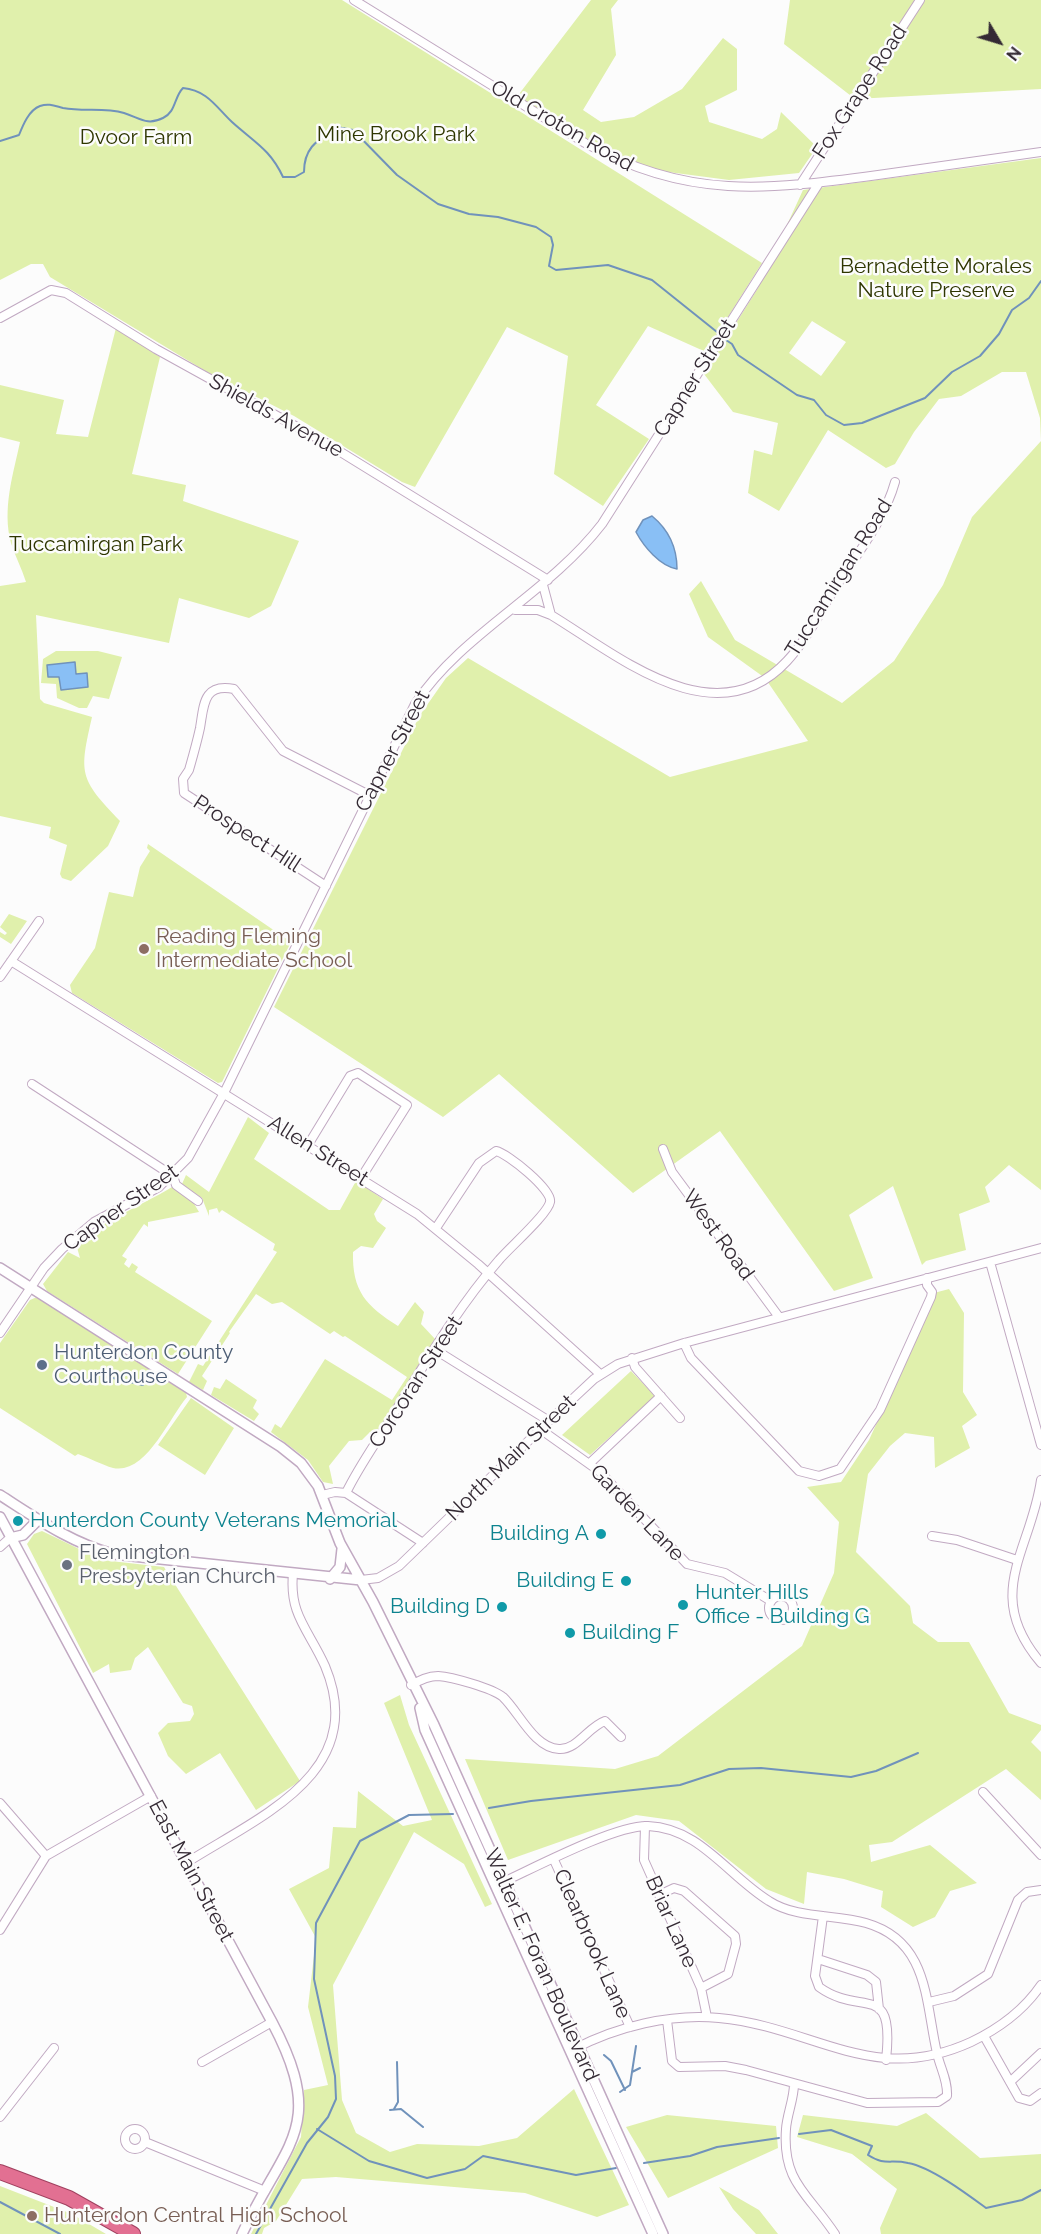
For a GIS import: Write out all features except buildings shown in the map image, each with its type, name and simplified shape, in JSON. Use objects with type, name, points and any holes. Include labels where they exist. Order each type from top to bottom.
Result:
[{"type":"highway","points":[[0,2172],[69,2198],[133,2234]]},
{"type":"street","name":"Old Croton Road","points":[[354,0],[546,121],[625,164],[667,178],[710,186],[754,188],[800,185],[1041,152]]},
{"type":"street","name":"Fox Grape Road","points":[[800,185],[920,0]]},
{"type":"street","name":"Capner Street","points":[[0,1333],[54,1258],[83,1230],[120,1206],[159,1187],[173,1176],[188,1158],[224,1093],[411,711],[434,677],[577,554],[602,524],[819,183]]},
{"type":"street","name":"Shields Avenue","points":[[0,318],[51,290],[66,292],[197,372],[326,442],[545,583]]},
{"type":"street","name":"Tuccamirgan Road","points":[[513,610],[538,610],[551,615],[646,674],[676,687],[711,693],[751,685],[779,669],[802,642],[883,510],[895,482]]},
{"type":"street","points":[[545,583],[551,615]]},
{"type":"street","name":"Prospect Hill","points":[[326,886],[184,793],[183,779],[189,770],[203,705],[209,693],[222,687],[234,689],[283,751],[369,795]]},
{"type":"street","points":[[0,977],[39,921]]},
{"type":"street","name":"Allen Street","points":[[11,961],[361,1178],[436,1228],[600,1374]]},
{"type":"street","points":[[308,1145],[350,1076],[358,1073],[407,1105],[361,1178]]},
{"type":"street","points":[[32,1084],[173,1176],[176,1185],[198,1201]]},
{"type":"street","name":"West Road","points":[[663,1149],[672,1172],[779,1317]]},
{"type":"street","name":"Corcoran Street","points":[[346,1493],[434,1348],[489,1274],[548,1207],[550,1197],[543,1186],[501,1152],[491,1153],[479,1163],[436,1228]]},
{"type":"street","name":"North Main Street","points":[[0,1495],[38,1520],[78,1541],[113,1554],[361,1581],[389,1573],[600,1374],[632,1358],[1041,1248]]},
{"type":"street","points":[[990,1262],[1038,1421],[1041,1445]]},
{"type":"street","name":"Walter E. Foran Boulevard","points":[[0,1268],[289,1453],[311,1475],[322,1495],[342,1548],[361,1581],[417,1697],[434,1725],[500,1884],[653,2234]]},
{"type":"street","points":[[684,1343],[692,1358],[799,1472],[819,1476],[840,1469],[880,1410],[932,1292],[927,1285],[927,1278]]},
{"type":"street","points":[[434,1348],[549,1421]]},
{"type":"street","points":[[632,1358],[635,1367],[680,1418]]},
{"type":"street","points":[[590,1463],[661,1396]]},
{"type":"street","name":"Garden Lane","points":[[540,1429],[590,1463],[687,1564],[725,1573],[771,1601]]},
{"type":"street","points":[[1041,1480],[1038,1506],[1017,1560],[1012,1589],[1015,1616],[1025,1641],[1041,1663]]},
{"type":"street","points":[[322,1495],[335,1492],[346,1493],[423,1543]]},
{"type":"street","name":"East Main Street","points":[[0,1517],[272,2022],[295,2074],[300,2108],[291,2144],[242,2234]]},
{"type":"street","points":[[0,1547],[10,1538],[23,1535],[38,1520]]},
{"type":"street","points":[[932,1536],[957,1540],[1017,1560]]},
{"type":"street","points":[[330,1579],[340,1567],[342,1548]]},
{"type":"street","points":[[186,1863],[299,1790],[316,1771],[326,1752],[334,1718],[334,1695],[324,1664],[292,1602],[293,1574]]},
{"type":"street","points":[[411,1684],[436,1676],[495,1692],[505,1699],[542,1742],[550,1747],[561,1749],[573,1745],[594,1725],[605,1721],[621,1737]]},
{"type":"street","points":[[983,1792],[1041,1855]]},
{"type":"street","points":[[0,1930],[46,1856],[151,1796]]},
{"type":"street","points":[[0,1803],[46,1856]]},
{"type":"street","points":[[500,1884],[620,1830],[645,1826],[673,1830],[694,1840],[773,1904],[871,1925],[898,1940],[918,1967],[929,2002],[937,2055],[948,2086],[947,2096],[938,2103],[867,2103],[732,2067],[679,2067],[672,2061],[667,2020]]},
{"type":"street","name":"Briar Lane","points":[[645,1826],[644,1860],[701,1988],[707,2017]]},
{"type":"street","name":"Clearbrook Lane","points":[[555,1860],[630,2027]]},
{"type":"street","points":[[659,1895],[674,1888],[684,1891],[735,1936],[736,1944],[728,1974],[701,1988]]},
{"type":"street","points":[[929,2002],[954,1996],[988,1974],[1018,1900],[1027,1892],[1041,1890]]},
{"type":"street","points":[[823,1916],[815,1976],[819,1987],[879,2009],[885,2014],[888,2023],[886,2060]]},
{"type":"street","points":[[818,1959],[867,1975],[876,1982],[879,2009]]},
{"type":"street","points":[[574,2049],[630,2027],[667,2020],[707,2017],[765,2026],[850,2053],[886,2060],[937,2055],[984,2036],[1010,2018],[1041,1985]]},
{"type":"street","points":[[202,2062],[272,2022]]},
{"type":"street","points":[[984,2036],[1014,2092],[1025,2101],[1030,2101],[1041,2093]]},
{"type":"street","points":[[0,2117],[54,2048]]},
{"type":"street","name":"Walter E. Foran Boulevard","points":[[574,2049],[663,2234]]},
{"type":"street","points":[[1010,2082],[1041,2053]]},
{"type":"street","points":[[794,2084],[786,2139],[790,2173],[796,2185],[835,2234]]},
{"type":"street","points":[[145,2142],[265,2191]]},
{"type":"green space","name":"Dvoor Farm","points":[[0,0],[342,0],[762,263],[706,352],[648,326],[596,405],[649,439],[603,506],[554,474],[568,356],[507,327],[415,487],[402,482],[294,416],[207,372],[50,277],[43,264],[31,264],[0,280]]},
{"type":"green space","points":[[591,0],[618,0],[611,9],[616,55],[583,110],[601,122],[634,117],[682,89],[723,38],[737,49],[737,90],[705,106],[709,122],[762,139],[777,129],[781,112],[817,147],[799,173],[729,180],[630,167],[516,98]]},
{"type":"green space","points":[[790,0],[1041,0],[1041,89],[855,99],[784,44]]},
{"type":"green space","name":"Bernadette Morales Nature Preserve","points":[[1041,158],[1041,441],[1040,418],[1026,372],[1002,372],[961,396],[939,399],[914,432],[895,464],[886,468],[828,430],[779,511],[748,493],[754,450],[772,455],[778,423],[733,412],[704,374],[758,288],[803,190]],"holes":[[[812,321],[846,342],[821,376],[789,353]]]},
{"type":"green space","name":"Tuccamirgan Park","points":[[116,328],[160,357],[132,474],[186,485],[183,501],[299,541],[271,606],[249,618],[179,598],[169,643],[36,615],[40,699],[44,703],[92,717],[85,751],[86,774],[97,795],[120,821],[108,846],[71,881],[62,878],[60,874],[67,845],[49,838],[51,827],[0,816],[0,586],[26,582],[11,543],[8,518],[10,492],[20,442],[0,437],[0,385],[64,400],[56,434],[88,437]]},
{"type":"green space","points":[[1041,441],[1041,1190],[1009,1165],[985,1187],[990,1202],[959,1214],[966,1250],[926,1261],[922,1265],[893,1186],[849,1215],[873,1278],[834,1291],[720,1131],[633,1193],[499,1074],[443,1117],[274,1007],[420,715],[446,678],[468,658],[670,777],[808,741],[765,678],[708,637],[689,594],[701,581],[735,640],[842,703],[894,661],[943,585],[972,517]]},
{"type":"green space","points":[[56,651],[98,651],[122,657],[109,699],[93,696],[87,708],[79,708],[57,698],[56,684],[41,683],[43,659]]},
{"type":"green space","name":"Reading Fleming Intermediate School","points":[[148,844],[291,942],[222,1082],[218,1083],[72,993],[70,985],[95,948],[109,892],[133,897],[140,867],[150,851],[147,848]]},
{"type":"green space","points":[[9,914],[27,921],[11,944],[0,937],[0,932],[5,935],[7,933],[0,927]]},
{"type":"green space","points":[[248,1117],[269,1133],[254,1159],[329,1210],[340,1210],[356,1181],[383,1199],[374,1214],[377,1221],[386,1228],[373,1248],[361,1246],[353,1252],[353,1266],[358,1287],[369,1304],[398,1326],[415,1302],[424,1312],[421,1324],[436,1340],[377,1433],[370,1432],[362,1440],[349,1441],[329,1466],[333,1484],[323,1482],[308,1460],[271,1432],[275,1424],[281,1428],[325,1359],[392,1400],[407,1377],[345,1336],[334,1331],[330,1334],[282,1302],[272,1304],[256,1294],[202,1376],[207,1381],[203,1390],[189,1382],[198,1364],[203,1366],[277,1252],[273,1250],[275,1244],[222,1210],[219,1213],[217,1208],[209,1210],[209,1216],[202,1198],[182,1184],[186,1175],[209,1192]]},
{"type":"green space","points":[[172,1187],[193,1202],[199,1212],[148,1222],[148,1227],[144,1224],[122,1256],[127,1259],[124,1264],[129,1268],[132,1263],[138,1267],[135,1272],[212,1321],[178,1374],[47,1291],[43,1284],[68,1252],[80,1258],[76,1244],[87,1235]]},
{"type":"green space","points":[[949,1289],[964,1313],[963,1392],[977,1415],[962,1426],[970,1448],[935,1468],[934,1437],[905,1433],[890,1446],[868,1474],[856,1552],[910,1606],[913,1623],[938,1642],[969,1642],[1009,1713],[1041,1725],[1041,1730],[1031,1742],[1041,1752],[1041,1800],[1006,1769],[892,1842],[869,1845],[871,1862],[930,1845],[977,1883],[950,1891],[935,1917],[913,1927],[881,1907],[883,1891],[844,1879],[807,1872],[804,1904],[766,1889],[679,1821],[636,1815],[508,1860],[465,1759],[615,1769],[658,1756],[802,1646],[834,1573],[839,1522],[807,1487],[841,1482],[869,1440],[934,1298],[934,1293]]},
{"type":"green space","points":[[37,1297],[186,1393],[187,1397],[156,1443],[136,1463],[125,1468],[113,1468],[78,1454],[75,1456],[0,1408],[0,1343],[30,1300]]},
{"type":"green space","points":[[631,1371],[655,1396],[590,1455],[562,1435]]},
{"type":"green space","points":[[226,1379],[257,1400],[253,1408],[259,1414],[254,1421],[211,1395],[214,1387],[220,1389]]},
{"type":"green space","points":[[191,1398],[234,1428],[205,1475],[158,1445]]},
{"type":"green space","points":[[42,1531],[102,1560],[164,1567],[300,1781],[256,1810],[220,1753],[186,1774],[168,1756],[158,1733],[168,1723],[190,1721],[194,1714],[192,1706],[183,1703],[148,1647],[135,1658],[131,1670],[110,1673],[109,1664],[93,1673],[27,1544],[34,1534]]},
{"type":"green space","points":[[400,1695],[409,1725],[492,1904],[485,1907],[464,1864],[414,1832],[333,1985],[342,2100],[356,2133],[390,2152],[417,2144],[479,2146],[517,2138],[574,2089],[629,2205],[597,2217],[525,2193],[336,2177],[302,2179],[276,2221],[264,2228],[262,2234],[251,2234],[301,2137],[304,2090],[328,2085],[308,2007],[316,1938],[289,1889],[329,1868],[333,1827],[356,1828],[358,1791],[403,1826],[432,1820],[384,1703]]},
{"type":"green space","points":[[926,2113],[980,2158],[1041,2154],[1041,2234],[881,2234],[880,2228],[897,2189],[852,2154],[797,2137],[803,2115],[897,2126]]},
{"type":"green space","points":[[667,2115],[776,2126],[778,2148],[668,2198],[626,2127]]},
{"type":"green space","name":"Hunterdon Central High School","points":[[0,2186],[72,2214],[106,2234],[0,2234]]},
{"type":"green space","points":[[719,2187],[759,2210],[778,2234],[756,2234],[733,2209]]},
{"type":"water","points":[[652,516],[671,540],[677,569],[653,555],[636,532],[643,520]]},
{"type":"water","points":[[75,662],[76,674],[87,673],[88,687],[61,690],[59,677],[48,677],[47,665]]},
{"type":"waterway","points":[[0,141],[19,135],[30,114],[43,105],[116,111],[144,120],[157,120],[170,112],[183,88],[199,92],[211,100],[273,159],[283,177],[295,177],[304,172],[309,150],[318,140],[337,127],[353,130],[397,175],[438,204],[469,214],[498,217],[536,227],[551,237],[553,245],[549,266],[556,270],[608,265],[652,280],[717,332]]},
{"type":"waterway","points":[[726,340],[732,344],[738,355],[797,395],[814,400],[826,415],[844,425],[862,423],[925,398],[952,372],[980,356],[999,334],[1012,310],[1029,298],[1041,281]]},
{"type":"waterway","points":[[113,1378],[143,1385]]},
{"type":"waterway","points":[[489,1808],[531,1801],[680,1785],[729,1769],[761,1768],[851,1777],[876,1771],[918,1753]]},
{"type":"waterway","points":[[256,2234],[307,2143],[328,2117],[336,2099],[335,2076],[314,1979],[316,1923],[360,1841],[409,1815],[453,1814]]},
{"type":"waterway","points":[[620,2092],[630,2085],[636,2046]]},
{"type":"waterway","points":[[604,2055],[611,2061],[625,2090]]},
{"type":"waterway","points":[[394,2109],[398,2102],[397,2062]]},
{"type":"waterway","points":[[632,2072],[640,2068]]},
{"type":"waterway","points":[[390,2110],[401,2109],[423,2127]]},
{"type":"waterway","points":[[317,2129],[369,2161],[427,2178],[465,2169],[483,2156],[576,2175],[616,2168]]},
{"type":"waterway","points":[[799,2134],[831,2130],[872,2146],[868,2155],[883,2161],[908,2163],[927,2170],[986,2208],[1022,2200],[1041,2190]]},
{"type":"waterway","points":[[644,2163],[690,2156],[717,2147],[779,2138]]},
{"type":"waterway","points":[[0,2202],[60,2234]]},
{"type":"place","name":"Reading Fleming Intermediate School","points":[[144,949]]},
{"type":"place","name":"Hunterdon County Courthouse","points":[[42,1365]]},
{"type":"place","name":"Hunterdon County Veterans Memorial","points":[[18,1521]]},
{"type":"place","name":"Building A","points":[[601,1534]]},
{"type":"place","name":"Flemington Presbyterian Church","points":[[67,1565]]},
{"type":"place","name":"Building E","points":[[626,1581]]},
{"type":"place","name":"Hunter Hills Office - Building G","points":[[683,1605]]},
{"type":"place","name":"Building D","points":[[502,1607]]},
{"type":"place","name":"Building F","points":[[570,1633]]},
{"type":"place","name":"Hunterdon Central High School","points":[[32,2216]]},
{"type":"park label","name":"Mine Brook Park","points":[[396,135]]}]
